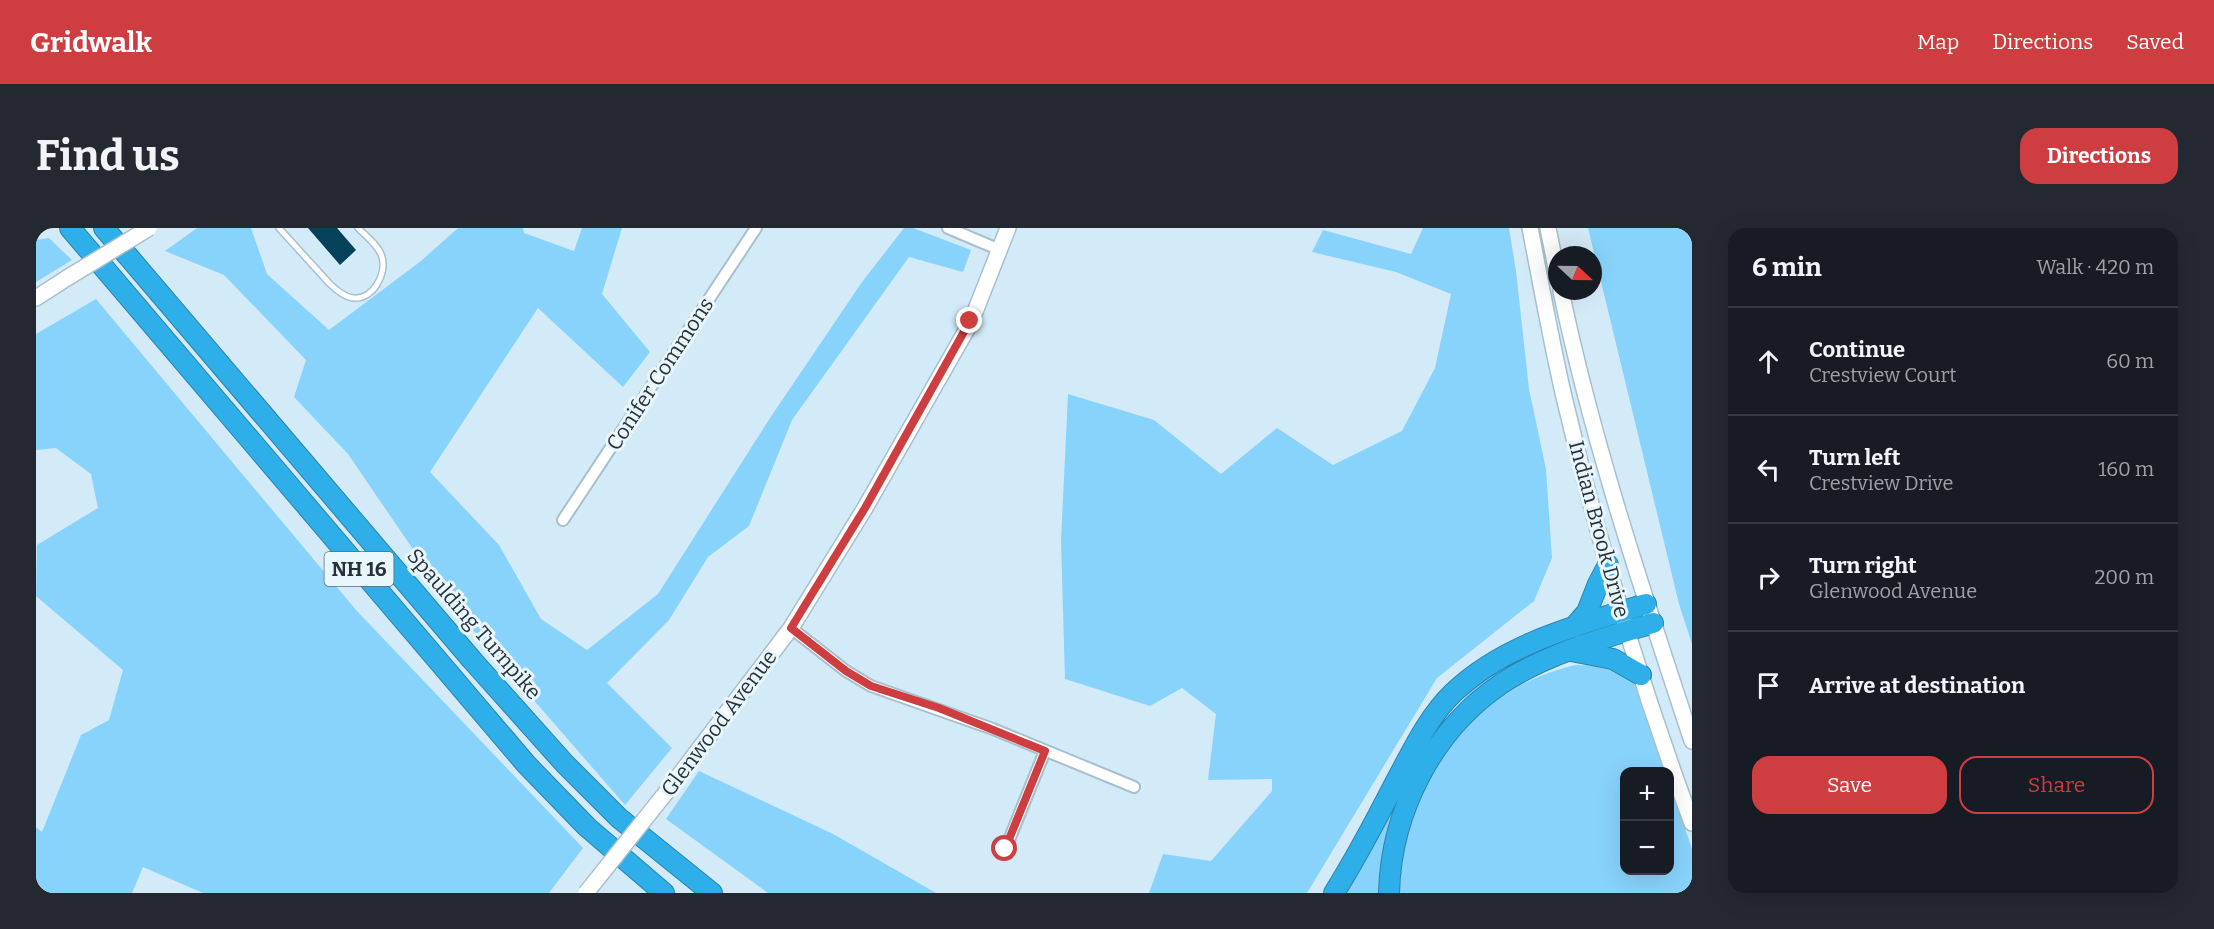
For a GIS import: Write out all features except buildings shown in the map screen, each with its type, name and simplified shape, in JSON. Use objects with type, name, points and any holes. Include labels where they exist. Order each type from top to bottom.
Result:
[{"type":"highway","name":"NH 16","points":[[70,228],[526,764],[587,827],[664,893]]},
{"type":"highway","name":"Spaulding Turnpike","points":[[104,228],[464,651],[565,764],[619,818],[712,893]]},
{"type":"highway","points":[[1572,629],[1587,612],[1608,564]]},
{"type":"highway","points":[[1334,893],[1426,729],[1452,694],[1503,656],[1540,639],[1646,604]]},
{"type":"highway","points":[[1389,893],[1396,834],[1422,772],[1446,736],[1476,704],[1502,684],[1568,651],[1653,623]]},
{"type":"highway","points":[[1568,651],[1613,659],[1641,675]]},
{"type":"main road","points":[[36,298],[149,228]]},
{"type":"main road","name":"Glenwood Avenue","points":[[586,893],[668,790],[791,628],[865,508],[956,348],[970,321],[1008,228]]},
{"type":"main road","name":"Indian Brook Drive","points":[[1530,228],[1564,396],[1608,564],[1641,675],[1692,823]]},
{"type":"main road","points":[[1548,228],[1552,246]]},
{"type":"main road","name":"Indian Brook Drive","points":[[1563,300],[1592,422],[1615,504],[1692,741]]},
{"type":"street","name":"Conifer Commons","points":[[563,520],[756,228]]},
{"type":"street","points":[[948,228],[1000,250]]},
{"type":"street","points":[[791,628],[846,671],[871,686],[939,708],[1134,787]]},
{"type":"street","points":[[1005,849],[1045,751]]},
{"type":"lane","points":[[279,228],[338,291],[353,298],[362,297],[377,285],[384,266],[379,251],[358,228]]},
{"type":"shaded area","points":[[197,228],[251,228],[267,274],[329,330],[421,261],[458,228],[523,228],[524,233],[574,251],[582,228],[622,228],[602,294],[650,352],[623,387],[538,308],[430,472],[499,545],[541,619],[587,650],[658,594],[770,418],[862,282],[904,228],[913,228],[971,250],[963,272],[909,257],[792,420],[749,526],[708,557],[669,620],[607,683],[672,748],[625,805],[451,605],[348,454],[294,397],[306,360],[224,275],[165,251]]},
{"type":"shaded area","points":[[1423,228],[1509,228],[1529,389],[1546,469],[1552,558],[1534,601],[1437,678],[1307,893],[1149,893],[1163,854],[1211,861],[1272,791],[1272,779],[1208,780],[1216,714],[1182,688],[1150,706],[1065,679],[1061,541],[1068,394],[1154,420],[1221,474],[1277,428],[1333,465],[1402,431],[1435,368],[1451,294],[1396,272],[1312,252],[1323,230],[1411,254]]},
{"type":"shaded area","points":[[1588,228],[1692,228],[1692,644],[1679,604],[1602,286],[1602,246],[1592,246]]},
{"type":"shaded area","points":[[49,238],[72,260],[36,282],[36,240]]},
{"type":"shaded area","points":[[96,299],[356,610],[583,848],[549,893],[203,893],[143,867],[132,893],[36,893],[36,827],[42,832],[81,735],[109,720],[123,670],[36,596],[37,545],[98,508],[91,474],[56,448],[36,450],[36,334]]},
{"type":"shaded area","points":[[1557,643],[1558,646],[1438,738],[1385,893],[1342,893],[1437,728],[1472,690],[1498,670]]},
{"type":"shaded area","points":[[1576,665],[1611,668],[1626,675],[1632,681],[1637,689],[1664,767],[1620,767],[1620,875],[1674,875],[1674,796],[1692,849],[1692,893],[1396,893],[1401,854],[1412,816],[1428,781],[1448,748],[1474,720],[1504,696],[1538,677]]},
{"type":"shaded area","points":[[699,771],[833,834],[936,893],[768,893],[666,819]]},
{"type":"route","points":[[970,321],[865,508],[791,628],[846,671],[871,686],[939,708],[1045,751],[1005,849]]}]
